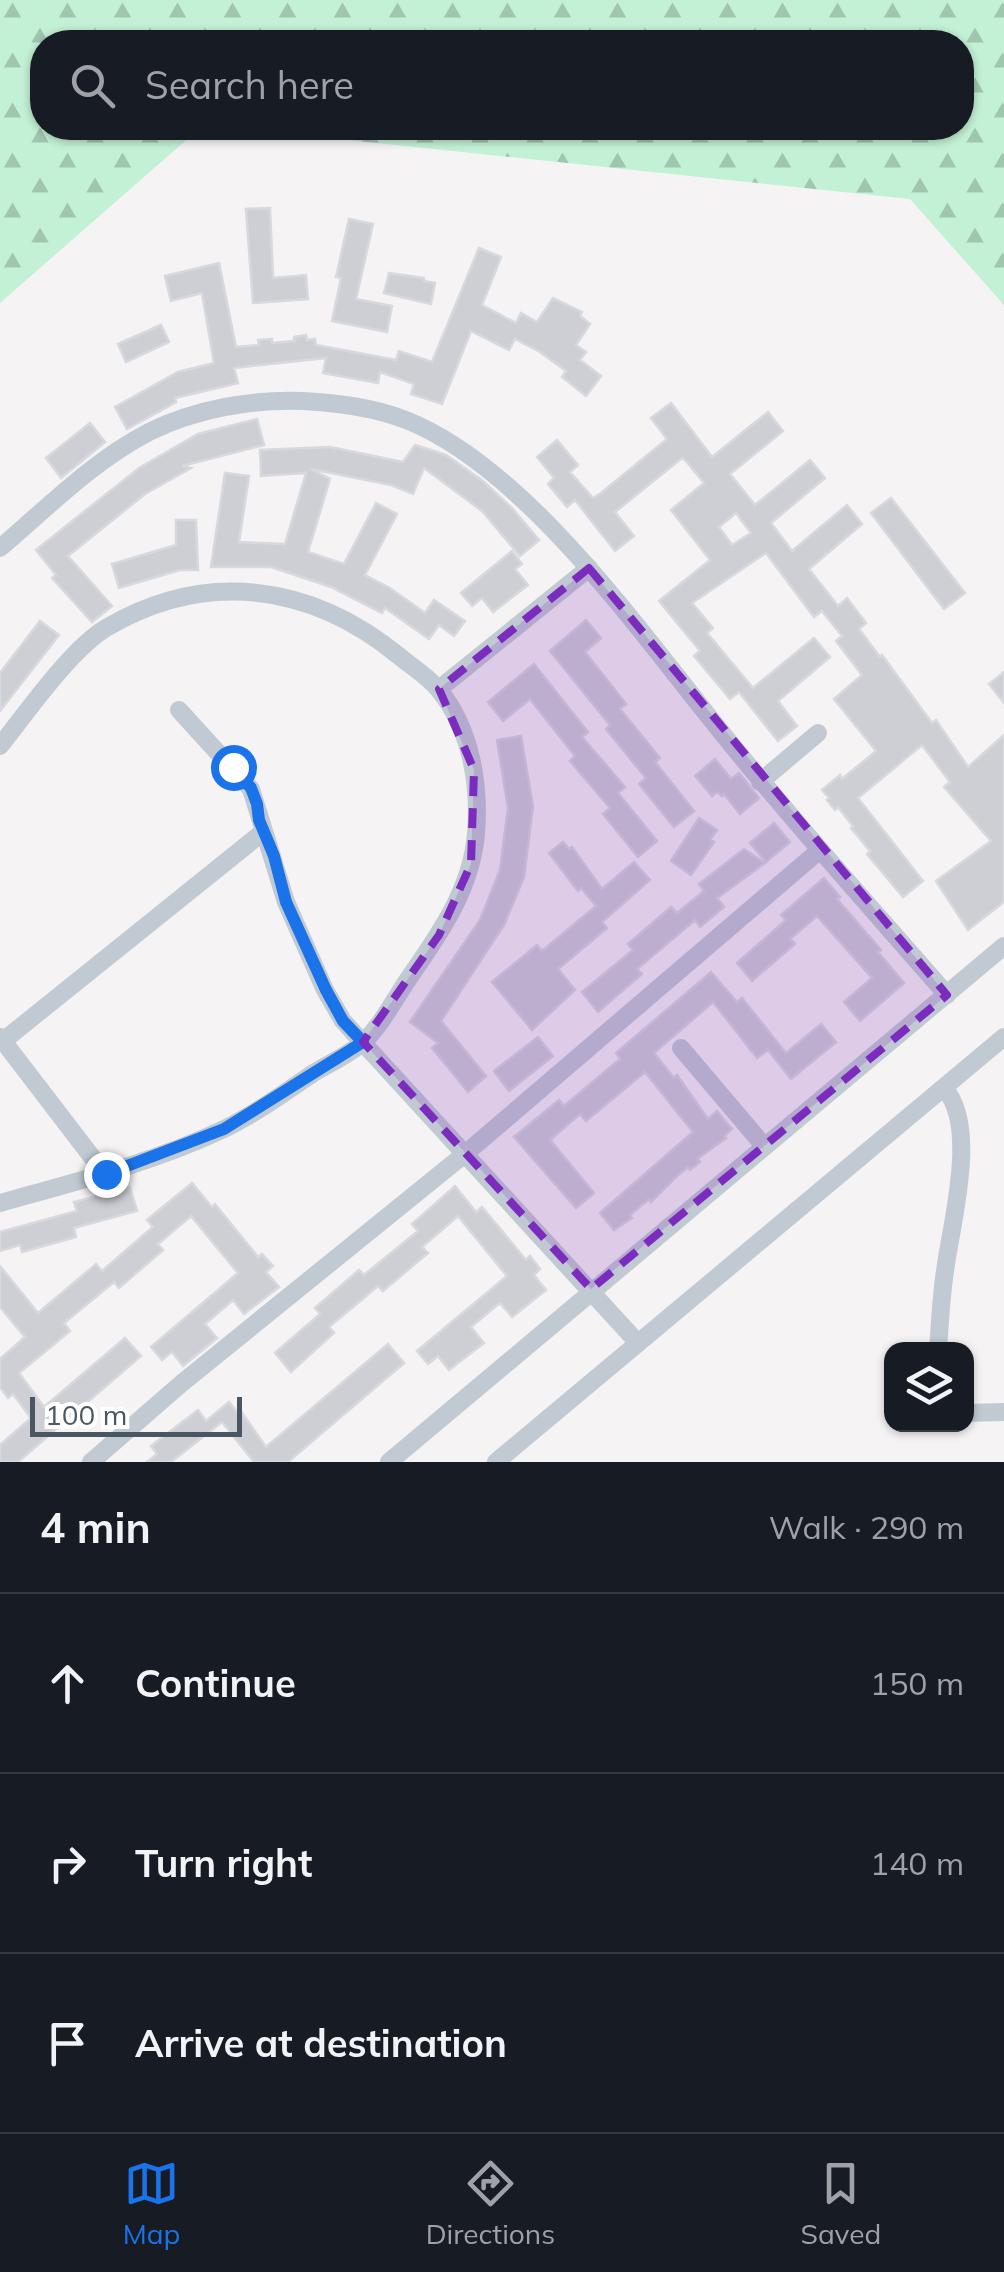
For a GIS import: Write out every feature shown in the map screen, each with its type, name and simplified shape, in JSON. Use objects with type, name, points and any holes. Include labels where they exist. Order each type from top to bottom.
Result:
[{"type":"street","points":[[0,548],[98,466],[151,431],[225,406],[280,400],[376,410],[410,421],[459,448],[499,478],[589,568],[760,782],[947,995]]},
{"type":"street","points":[[439,689],[589,568]]},
{"type":"street","points":[[0,746],[101,631],[167,599],[208,592],[279,594],[314,604],[379,640],[439,689],[465,738],[478,805],[471,864],[460,895],[439,935],[363,1042],[224,1129],[106,1174],[0,1203]]},
{"type":"street","points":[[179,710],[251,788],[286,902],[343,1021],[638,1343]]},
{"type":"street","points":[[760,782],[818,733]]},
{"type":"street","points":[[106,1174],[2,1039],[263,832]]},
{"type":"street","points":[[91,1462],[212,1358],[466,1153],[820,850]]},
{"type":"street","points":[[388,1462],[1004,946]]},
{"type":"street","points":[[496,1462],[1004,1037]]},
{"type":"street","points":[[681,1048],[764,1146]]},
{"type":"street","points":[[939,1342],[945,1270],[960,1179],[958,1108],[944,1088]]},
{"type":"street","points":[[974,1413],[1004,1412]]},
{"type":"highlighted area","points":[[589,568],[947,995],[591,1289],[363,1042],[439,935],[471,864],[474,770],[439,689]]},
{"type":"green space","points":[[0,0],[1004,0],[1004,305],[910,199],[347,140],[974,140],[974,30],[30,30],[30,140],[186,140],[0,303]]},
{"type":"building","points":[[270,208],[273,278],[306,275],[308,299],[253,303],[246,209]]},
{"type":"building","points":[[349,219],[373,224],[356,299],[392,306],[387,332],[332,321],[341,278],[336,277]]},
{"type":"building","points":[[479,248],[501,257],[482,305],[516,323],[521,313],[537,322],[553,298],[582,312],[580,316],[590,324],[576,345],[586,352],[580,360],[601,376],[586,396],[562,377],[566,371],[540,352],[515,339],[509,350],[471,331],[442,404],[411,394],[414,384],[380,372],[378,383],[323,373],[326,358],[234,368],[238,383],[175,398],[176,402],[127,429],[115,407],[178,372],[214,363],[202,293],[171,301],[165,276],[219,263],[236,347],[259,345],[258,340],[294,341],[294,337],[306,335],[307,340],[315,339],[316,345],[396,360],[399,351],[432,362]]},
{"type":"building","points":[[389,273],[435,283],[431,304],[384,293]]},
{"type":"building","points":[[161,325],[169,342],[126,362],[118,344]]},
{"type":"building","points":[[671,403],[712,457],[768,412],[783,431],[730,474],[755,505],[810,460],[825,478],[771,523],[792,551],[847,505],[862,524],[809,569],[838,606],[847,598],[866,623],[859,629],[932,723],[936,720],[968,767],[1004,735],[1004,902],[968,930],[936,881],[991,841],[944,787],[950,782],[922,745],[858,798],[923,881],[903,897],[822,790],[876,751],[834,699],[862,675],[836,641],[842,636],[822,611],[814,617],[766,553],[692,603],[713,628],[707,633],[753,688],[814,638],[830,657],[778,701],[797,726],[778,741],[739,692],[730,699],[694,656],[700,651],[659,601],[710,560],[671,510],[704,483],[686,461],[682,458],[615,512],[634,536],[615,551],[575,500],[567,507],[548,484],[554,478],[537,457],[557,440],[578,465],[570,472],[593,498],[601,493],[667,439],[651,418]],"holes":[[[736,513],[751,533],[732,545],[719,527]]]},
{"type":"building","points":[[257,419],[264,445],[182,466],[191,468],[145,494],[68,556],[112,606],[92,622],[52,578],[56,575],[36,550],[139,468],[198,434]]},
{"type":"building","points":[[90,423],[105,442],[61,478],[46,458]]},
{"type":"building","points":[[415,445],[446,455],[483,481],[539,540],[520,556],[482,511],[424,468],[413,494],[391,485],[311,469],[330,479],[308,552],[344,564],[376,503],[397,514],[365,575],[425,613],[434,600],[465,621],[454,636],[439,625],[429,639],[385,608],[382,613],[331,587],[271,567],[211,567],[225,473],[249,476],[239,542],[285,544],[306,473],[261,476],[260,450],[330,447],[403,462]]},
{"type":"building","points":[[891,498],[965,593],[944,609],[871,513]]},
{"type":"building","points":[[176,520],[196,520],[198,570],[180,570],[119,588],[112,564],[176,545]]},
{"type":"building","points":[[512,551],[522,564],[515,569],[528,585],[493,612],[482,598],[472,606],[461,593]]},
{"type":"building","points":[[586,620],[601,638],[585,652],[626,704],[620,709],[660,758],[655,762],[694,811],[674,827],[639,784],[646,778],[606,729],[610,725],[550,651]]},
{"type":"building","points":[[40,621],[59,635],[0,711],[0,673]]},
{"type":"building","points":[[534,664],[588,732],[582,737],[625,787],[618,793],[657,841],[638,857],[603,814],[610,808],[570,761],[575,756],[530,699],[503,721],[488,702]]},
{"type":"building","points":[[1004,672],[1004,703],[989,684]]},
{"type":"building","points":[[521,736],[533,806],[524,877],[504,925],[441,1021],[486,1076],[468,1092],[432,1048],[438,1043],[410,1022],[480,920],[500,870],[508,808],[497,740]]},
{"type":"building","points":[[715,759],[731,779],[739,773],[759,798],[740,814],[724,794],[717,792],[712,796],[695,776]]},
{"type":"building","points":[[699,818],[717,830],[710,840],[714,842],[691,875],[671,861]]},
{"type":"building","points":[[774,823],[790,842],[766,862],[750,843]]},
{"type":"building","points":[[563,842],[569,849],[572,847],[602,889],[634,862],[650,880],[602,922],[607,928],[558,969],[575,990],[532,1030],[492,982],[537,945],[542,951],[596,906],[581,888],[578,891],[549,853]]},
{"type":"building","points":[[744,849],[765,863],[717,898],[724,907],[700,927],[695,920],[637,969],[642,974],[598,1012],[582,992],[633,950],[628,944],[671,907],[677,913],[704,891],[699,884]]},
{"type":"building","points":[[824,878],[904,983],[860,1021],[844,1002],[872,978],[817,916],[790,939],[795,944],[752,981],[737,963],[786,920],[781,915]]},
{"type":"building","points":[[711,972],[737,1002],[742,998],[786,1053],[821,1024],[836,1042],[791,1079],[768,1050],[757,1058],[713,1002],[654,1053],[674,1078],[677,1075],[708,1119],[717,1111],[732,1129],[697,1159],[700,1162],[690,1170],[688,1167],[614,1230],[600,1213],[693,1132],[645,1072],[586,1121],[580,1114],[550,1140],[594,1193],[576,1208],[514,1137],[559,1100],[564,1106],[620,1059],[616,1053]]},
{"type":"building","points":[[538,1037],[553,1056],[509,1091],[494,1071]]},
{"type":"building","points":[[192,1183],[212,1207],[215,1204],[258,1257],[262,1254],[273,1266],[266,1272],[279,1287],[244,1314],[233,1300],[205,1324],[217,1338],[183,1366],[172,1352],[162,1360],[151,1347],[238,1273],[191,1216],[158,1244],[163,1250],[119,1288],[114,1282],[64,1323],[70,1331],[19,1373],[44,1407],[125,1338],[141,1356],[18,1462],[0,1462],[0,1445],[31,1418],[13,1394],[8,1398],[0,1387],[0,1359],[25,1337],[0,1307],[0,1266],[38,1313],[96,1264],[102,1271],[153,1227],[147,1220]]},
{"type":"building","points":[[455,1186],[476,1212],[482,1207],[526,1260],[530,1256],[540,1269],[534,1275],[546,1290],[512,1317],[500,1303],[490,1311],[471,1327],[484,1343],[449,1370],[438,1356],[428,1364],[417,1351],[507,1276],[458,1216],[422,1247],[428,1253],[383,1291],[378,1286],[329,1327],[334,1333],[291,1372],[275,1353],[320,1314],[315,1308],[359,1270],[364,1275],[418,1231],[412,1224]]},
{"type":"building","points":[[130,1187],[137,1211],[74,1228],[76,1237],[22,1252],[20,1245],[0,1251],[0,1232],[77,1211],[74,1202]]},
{"type":"building","points":[[388,1344],[404,1363],[288,1462],[254,1462],[222,1422],[171,1462],[147,1462],[157,1454],[151,1446],[198,1410],[206,1421],[229,1402],[237,1412],[240,1410],[266,1447]]},
{"type":"route","points":[[106,1174],[224,1129],[363,1042],[343,1021],[326,990],[286,902],[251,788],[233,767]]}]
